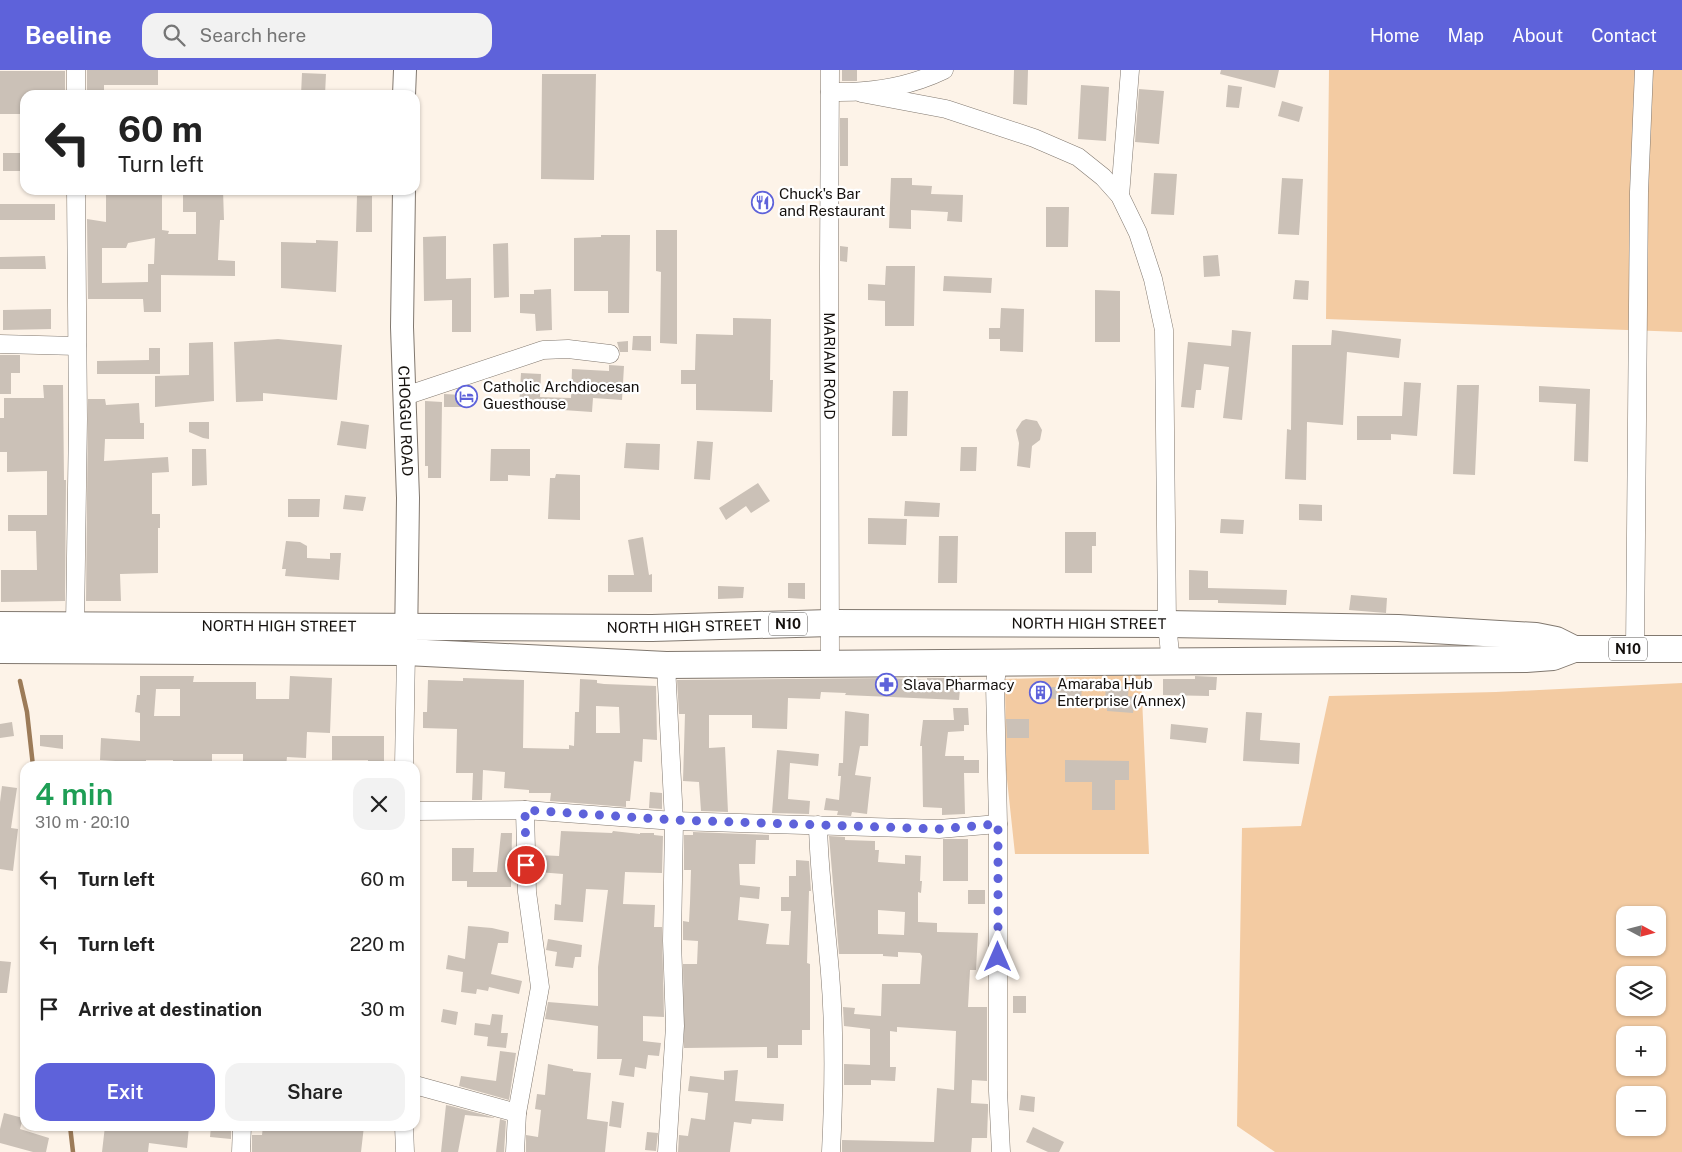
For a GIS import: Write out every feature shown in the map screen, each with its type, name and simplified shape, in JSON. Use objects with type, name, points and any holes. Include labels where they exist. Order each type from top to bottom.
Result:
[{"type":"highway","name":"NORTH HIGH STREET","points":[[0,650],[406,639],[652,628],[830,623],[1167,624],[1398,628],[1536,636],[1556,640],[1574,648],[1682,649]]},
{"type":"highway","name":"NORTH HIGH STREET","points":[[0,626],[75,626],[406,639],[666,665],[998,661],[1171,663],[1526,659],[1554,657],[1574,648]]},
{"type":"main road","points":[[404,90],[405,70]]},
{"type":"main road","name":"CHOGGU ROAD","points":[[404,195],[402,327],[408,498],[406,639]]},
{"type":"street","points":[[76,70],[76,90]]},
{"type":"street","name":"MARIAM ROAD","points":[[830,70],[830,663]]},
{"type":"street","points":[[861,93],[925,79],[944,70]]},
{"type":"street","points":[[1120,196],[1130,70]]},
{"type":"street","points":[[1635,649],[1639,192],[1644,70]]},
{"type":"street","points":[[830,92],[861,93],[946,110],[1034,138],[1078,157],[1103,177],[1120,196],[1138,233],[1164,330],[1167,624],[1171,663]]},
{"type":"street","points":[[75,626],[76,195]]},
{"type":"street","points":[[0,344],[77,346]]},
{"type":"street","points":[[405,396],[542,350],[568,349],[610,354]]},
{"type":"street","points":[[404,761],[406,639]]},
{"type":"street","points":[[998,661],[995,684],[998,824],[998,1091],[1001,1152]]},
{"type":"street","points":[[666,665],[674,820],[672,941],[674,1026],[668,1152]]},
{"type":"street","points":[[420,811],[525,810],[674,820],[939,829],[998,824]]},
{"type":"street","points":[[514,1152],[518,1113],[540,988],[527,892],[525,810]]},
{"type":"street","points":[[818,824],[819,873],[832,1009],[834,1079],[831,1152]]},
{"type":"street","points":[[420,1086],[518,1113]]},
{"type":"street","points":[[241,1152],[242,1131]]},
{"type":"street","points":[[404,1131],[405,1152]]},
{"type":"shaded area","points":[[1329,70],[1682,70],[1682,332],[1326,319]]},
{"type":"shaded area","points":[[1141,675],[1149,854],[1015,854],[1006,770],[1005,679]]},
{"type":"shaded area","points":[[1682,683],[1682,1152],[1275,1152],[1237,1126],[1242,828],[1301,826],[1329,696],[1496,692]]},
{"type":"building","points":[[87,70],[158,70],[158,85],[104,85],[104,90],[87,90]]},
{"type":"building","points":[[842,70],[857,70],[857,81],[842,81]]},
{"type":"building","points":[[1014,70],[1028,70],[1027,105],[1013,104]]},
{"type":"building","points":[[1221,70],[1279,70],[1275,88],[1220,74]]},
{"type":"building","points":[[0,71],[65,71],[65,90],[20,90],[20,114],[0,114]]},
{"type":"building","points":[[302,73],[326,74],[325,90],[301,90]]},
{"type":"building","points":[[542,74],[596,74],[594,180],[541,179]]},
{"type":"building","points":[[1081,85],[1109,87],[1106,141],[1078,139]]},
{"type":"building","points":[[1228,85],[1242,87],[1239,108],[1226,107]]},
{"type":"building","points":[[1139,89],[1164,91],[1159,144],[1135,142]]},
{"type":"building","points":[[1282,101],[1303,107],[1299,122],[1278,116]]},
{"type":"building","points":[[840,118],[848,118],[848,166],[840,166]]},
{"type":"building","points":[[3,153],[20,153],[20,171],[3,171]]},
{"type":"building","points":[[1154,173],[1177,174],[1174,215],[1151,214]]},
{"type":"building","points":[[891,178],[912,178],[912,185],[932,186],[931,194],[963,195],[962,222],[947,221],[948,212],[911,210],[911,229],[889,228]]},
{"type":"building","points":[[1282,178],[1303,179],[1299,235],[1278,234]]},
{"type":"building","points":[[106,195],[162,195],[162,230],[169,231],[168,234],[196,234],[196,212],[183,212],[183,195],[223,195],[224,220],[220,220],[218,260],[235,261],[235,276],[161,275],[161,312],[144,312],[143,299],[88,299],[87,219],[106,222]],"holes":[[[155,238],[154,264],[148,264],[148,282],[102,283],[102,248],[126,248],[128,243]]]},
{"type":"building","points":[[357,196],[372,196],[372,232],[356,232]]},
{"type":"building","points":[[0,204],[55,204],[55,220],[0,220]]},
{"type":"building","points":[[1046,207],[1069,207],[1068,247],[1046,247]]},
{"type":"building","points":[[656,230],[677,230],[677,344],[660,343],[661,272],[656,271]]},
{"type":"building","points":[[601,235],[630,235],[629,313],[608,313],[608,291],[574,291],[574,238],[601,237]]},
{"type":"building","points":[[446,236],[446,279],[471,278],[471,332],[452,332],[452,300],[424,301],[423,237]]},
{"type":"building","points":[[316,240],[338,241],[336,292],[281,288],[281,242],[316,243]]},
{"type":"building","points":[[508,243],[509,297],[494,298],[493,244]]},
{"type":"building","points":[[840,246],[848,247],[847,262],[840,261]]},
{"type":"building","points":[[1218,255],[1220,276],[1204,277],[1203,256]]},
{"type":"building","points":[[45,256],[46,269],[0,269],[0,257]]},
{"type":"building","points":[[886,266],[915,266],[914,326],[885,326],[885,301],[868,300],[868,284],[885,285]]},
{"type":"building","points":[[944,276],[992,278],[991,293],[943,291]]},
{"type":"building","points":[[1295,280],[1309,281],[1308,300],[1293,299]]},
{"type":"building","points":[[551,289],[552,330],[536,331],[535,314],[520,313],[520,294],[534,294],[534,290]]},
{"type":"building","points":[[1095,290],[1120,291],[1120,342],[1095,342]]},
{"type":"building","points":[[1001,308],[1024,309],[1023,352],[1000,351],[1000,339],[989,339],[989,328],[1000,328]]},
{"type":"building","points":[[51,309],[51,329],[3,330],[3,310]]},
{"type":"building","points":[[733,318],[771,319],[770,380],[773,380],[772,412],[696,410],[696,384],[681,384],[681,370],[695,370],[696,334],[733,335]]},
{"type":"building","points":[[1232,330],[1251,332],[1242,420],[1223,418],[1229,367],[1204,364],[1201,390],[1196,390],[1194,408],[1181,407],[1188,342],[1231,346]]},
{"type":"building","points":[[1332,330],[1401,339],[1399,358],[1347,352],[1343,425],[1307,422],[1306,480],[1285,479],[1287,429],[1291,430],[1292,345],[1331,345]]},
{"type":"building","points":[[633,336],[651,336],[651,351],[632,350]]},
{"type":"building","points":[[278,339],[342,345],[337,400],[263,393],[263,401],[236,402],[234,342]]},
{"type":"building","points":[[628,341],[628,352],[620,352],[617,342]]},
{"type":"building","points":[[213,342],[214,401],[155,407],[155,376],[189,375],[189,343]]},
{"type":"building","points":[[149,348],[160,348],[160,374],[97,374],[97,361],[149,360]]},
{"type":"building","points":[[0,355],[20,355],[20,373],[11,373],[11,394],[0,394]]},
{"type":"building","points":[[609,365],[624,366],[622,400],[593,398],[592,412],[519,407],[521,373],[541,374],[540,397],[571,398],[572,369],[609,371]]},
{"type":"building","points":[[1404,382],[1421,383],[1417,436],[1391,434],[1391,440],[1357,440],[1357,416],[1402,416]]},
{"type":"building","points":[[43,385],[63,385],[64,480],[66,480],[65,601],[1,602],[1,570],[37,570],[36,531],[8,531],[8,515],[47,515],[47,471],[7,472],[7,452],[0,452],[0,418],[4,418],[4,398],[44,398]]},
{"type":"building","points":[[1457,385],[1479,385],[1475,475],[1453,474]]},
{"type":"building","points":[[1539,386],[1590,389],[1588,462],[1574,461],[1576,404],[1539,402]]},
{"type":"building","points":[[893,391],[908,391],[907,436],[892,436]]},
{"type":"building","points":[[444,394],[462,395],[462,407],[444,407]]},
{"type":"building","points":[[88,399],[105,399],[106,405],[139,403],[140,423],[144,423],[144,439],[105,439],[104,461],[168,457],[169,472],[152,473],[152,514],[160,514],[160,528],[158,528],[158,573],[120,574],[121,601],[86,601]]},
{"type":"building","points":[[425,401],[442,402],[441,478],[428,478],[428,466],[425,466]]},
{"type":"building","points":[[1026,419],[1037,421],[1042,430],[1040,440],[1032,446],[1030,468],[1017,466],[1019,443],[1016,430],[1022,421]]},
{"type":"building","points":[[341,421],[369,425],[366,449],[337,445]]},
{"type":"building","points":[[189,422],[209,422],[209,439],[189,432]]},
{"type":"building","points":[[697,441],[713,442],[710,480],[694,479]]},
{"type":"building","points":[[626,443],[660,444],[659,470],[624,468]]},
{"type":"building","points":[[961,447],[977,447],[976,471],[960,471]]},
{"type":"building","points":[[192,449],[206,449],[207,485],[192,486]]},
{"type":"building","points":[[491,449],[530,449],[530,476],[508,475],[508,481],[490,481]]},
{"type":"building","points":[[556,474],[580,475],[580,520],[548,519],[550,478],[555,478]]},
{"type":"building","points":[[758,483],[770,501],[751,513],[746,506],[726,520],[719,508]]},
{"type":"building","points":[[345,495],[366,497],[363,511],[343,509]]},
{"type":"building","points":[[288,499],[320,499],[319,517],[288,517]]},
{"type":"building","points":[[905,501],[940,503],[939,517],[904,516]]},
{"type":"building","points":[[1299,504],[1322,505],[1322,521],[1299,520]]},
{"type":"building","points":[[868,518],[907,519],[906,545],[868,544]]},
{"type":"building","points":[[1221,519],[1244,520],[1243,534],[1220,533]]},
{"type":"building","points":[[1065,532],[1096,532],[1096,546],[1092,546],[1092,573],[1065,573]]},
{"type":"building","points":[[939,536],[958,536],[957,583],[938,583]]},
{"type":"building","points":[[643,537],[649,575],[652,574],[652,592],[608,592],[608,575],[634,575],[628,540]]},
{"type":"building","points":[[286,541],[300,542],[307,546],[307,558],[330,559],[330,553],[341,553],[339,580],[285,576],[286,569],[282,569]]},
{"type":"building","points":[[1189,570],[1208,571],[1208,588],[1287,590],[1286,605],[1218,603],[1218,600],[1189,600]]},
{"type":"building","points":[[788,583],[805,583],[805,599],[788,598]]},
{"type":"building","points":[[718,586],[744,587],[743,598],[718,599]]},
{"type":"building","points":[[1351,595],[1387,598],[1386,613],[1349,610]]},
{"type":"building","points":[[140,676],[194,676],[193,682],[256,682],[256,699],[289,699],[290,676],[332,678],[330,733],[307,732],[306,758],[287,757],[287,761],[243,761],[243,754],[212,754],[212,761],[100,760],[101,738],[140,741],[140,713],[135,712],[137,695],[140,695]],"holes":[[[156,689],[180,689],[180,716],[154,716]]]},
{"type":"building","points":[[1195,676],[1217,677],[1216,690],[1209,690],[1209,696],[1163,695],[1163,679],[1195,679]]},
{"type":"building","points":[[463,678],[524,680],[523,748],[569,749],[569,745],[574,746],[575,712],[579,712],[580,679],[597,680],[597,683],[604,684],[656,686],[657,740],[643,739],[642,762],[634,761],[630,801],[626,801],[626,807],[550,801],[551,793],[529,793],[529,790],[504,788],[505,772],[483,770],[482,800],[472,800],[473,773],[456,773],[457,729],[423,728],[423,712],[427,712],[428,680],[463,681]],"holes":[[[596,706],[619,707],[620,733],[596,733]]]},
{"type":"building","points":[[889,678],[927,680],[927,678],[961,678],[959,700],[845,695],[846,693],[821,692],[820,699],[788,698],[787,729],[752,728],[752,715],[709,715],[709,748],[725,747],[728,812],[701,811],[699,782],[683,781],[685,714],[679,714],[677,680]]},
{"type":"building","points":[[1106,685],[1129,687],[1128,696],[1135,697],[1133,713],[1107,711],[1107,701],[1105,701]]},
{"type":"building","points":[[1060,686],[1082,688],[1081,699],[1059,697]]},
{"type":"building","points":[[1037,687],[1058,687],[1056,699],[1037,697]]},
{"type":"building","points":[[953,708],[968,708],[969,725],[964,725],[964,731],[948,732],[945,756],[964,756],[964,760],[979,760],[979,773],[964,773],[965,814],[942,815],[942,808],[923,807],[922,746],[920,746],[923,720],[954,720]]},
{"type":"building","points":[[845,711],[869,714],[868,746],[860,746],[855,775],[871,777],[867,814],[852,812],[851,816],[837,815],[838,811],[824,810],[826,798],[839,800],[841,776],[838,776],[839,763],[843,763]]},
{"type":"building","points":[[1246,712],[1262,713],[1260,740],[1300,743],[1299,764],[1243,761]]},
{"type":"building","points":[[1006,719],[1029,719],[1029,738],[1007,738]]},
{"type":"building","points":[[12,722],[14,736],[0,738],[0,724]]},
{"type":"building","points":[[1171,724],[1208,728],[1206,743],[1170,739]]},
{"type":"building","points":[[40,735],[63,735],[63,749],[40,746]]},
{"type":"building","points":[[332,736],[384,736],[384,761],[332,760]]},
{"type":"building","points":[[777,750],[819,754],[818,766],[790,763],[788,799],[810,801],[809,814],[772,813]]},
{"type":"building","points":[[1065,760],[1129,761],[1129,780],[1115,780],[1115,810],[1092,810],[1092,782],[1065,782]]},
{"type":"building","points":[[2,786],[17,788],[11,828],[18,829],[13,871],[0,869],[0,802]]},
{"type":"building","points":[[650,792],[662,793],[662,809],[649,808]]},
{"type":"building","points":[[561,831],[654,833],[654,835],[663,836],[662,873],[625,872],[623,904],[655,905],[654,927],[662,927],[664,1017],[643,1016],[643,1041],[661,1043],[659,1056],[648,1055],[646,1069],[635,1067],[634,1077],[619,1075],[622,1059],[597,1059],[598,1026],[545,1019],[548,1002],[598,1006],[598,967],[608,890],[586,889],[583,922],[554,920],[555,904],[561,905],[563,874],[538,872],[539,855],[559,856]]},
{"type":"building","points":[[693,832],[769,835],[769,840],[756,840],[755,864],[739,864],[740,885],[760,887],[759,899],[740,897],[738,920],[769,924],[766,944],[789,945],[791,911],[781,911],[781,897],[789,897],[789,876],[796,876],[796,860],[809,861],[811,891],[809,891],[807,963],[810,964],[810,1030],[802,1030],[802,1045],[778,1045],[778,1058],[767,1058],[767,1047],[684,1048],[683,964],[697,964],[698,941],[683,940],[683,921],[689,922],[691,870],[684,870],[684,835],[693,835]]},
{"type":"building","points":[[501,833],[512,833],[511,887],[467,887],[467,881],[452,881],[452,848],[474,848],[473,872],[497,872]]},
{"type":"building","points":[[829,836],[845,837],[845,840],[875,841],[875,850],[879,850],[878,862],[905,864],[905,855],[921,856],[920,881],[922,881],[921,893],[918,892],[918,922],[937,923],[937,932],[978,933],[976,970],[970,970],[968,1007],[987,1007],[987,1081],[972,1080],[971,1103],[988,1104],[988,1110],[987,1138],[972,1138],[971,1152],[842,1152],[842,1140],[934,1142],[937,1088],[954,1090],[956,1031],[897,1027],[897,1032],[890,1031],[890,1067],[896,1067],[895,1081],[871,1080],[871,1085],[844,1085],[844,1064],[870,1065],[870,1029],[844,1026],[843,1007],[855,1008],[854,1014],[881,1016],[882,984],[920,984],[922,956],[920,953],[898,952],[898,957],[883,956],[883,954],[839,954]],"holes":[[[878,910],[905,912],[904,935],[878,934]]]},
{"type":"building","points":[[943,839],[968,839],[968,881],[943,881]]},
{"type":"building","points":[[968,890],[985,890],[985,904],[968,904]]},
{"type":"building","points":[[468,926],[509,932],[508,943],[498,943],[491,974],[522,981],[519,994],[489,987],[488,991],[477,989],[476,994],[461,992],[463,972],[446,969],[448,955],[465,959]]},
{"type":"building","points":[[548,939],[582,945],[581,957],[575,957],[573,968],[555,966],[557,952],[546,950]]},
{"type":"building","points":[[0,961],[11,962],[7,993],[0,993]]},
{"type":"building","points":[[1013,996],[1026,996],[1026,1013],[1013,1013]]},
{"type":"building","points":[[443,1009],[458,1012],[456,1025],[441,1022]]},
{"type":"building","points":[[492,1014],[503,1015],[501,1033],[508,1033],[506,1048],[487,1046],[488,1037],[474,1035],[475,1023],[490,1025]]},
{"type":"building","points":[[500,1051],[516,1053],[509,1100],[459,1086],[461,1076],[496,1081]]},
{"type":"building","points":[[548,1064],[573,1069],[573,1071],[591,1073],[587,1119],[608,1122],[605,1152],[526,1152],[526,1135],[538,1137],[541,1110],[535,1109],[537,1094],[545,1095]]},
{"type":"building","points":[[738,1070],[735,1101],[784,1104],[783,1121],[752,1119],[751,1124],[734,1122],[730,1152],[678,1152],[679,1135],[688,1136],[691,1118],[705,1120],[708,1093],[688,1091],[690,1076],[724,1080],[724,1071]]},
{"type":"building","points":[[1021,1095],[1035,1097],[1034,1112],[1019,1110]]},
{"type":"building","points":[[612,1101],[624,1103],[621,1128],[609,1126]]},
{"type":"building","points":[[446,1105],[496,1118],[465,1115],[458,1152],[441,1152]]},
{"type":"building","points":[[4,1113],[20,1117],[20,1131],[26,1131],[49,1138],[46,1152],[33,1152],[0,1143],[0,1129]]},
{"type":"building","points":[[500,1119],[506,1121],[504,1152],[496,1152]]},
{"type":"building","points":[[1033,1127],[1064,1142],[1059,1152],[1048,1152],[1026,1142]]},
{"type":"building","points":[[104,1131],[189,1131],[187,1148],[149,1143],[148,1152],[102,1152]]},
{"type":"building","points":[[211,1131],[231,1131],[231,1139],[210,1137]]},
{"type":"building","points":[[262,1131],[363,1131],[361,1152],[252,1152],[252,1135],[262,1135]]},
{"type":"building","points":[[647,1132],[658,1133],[656,1151],[645,1150]]},
{"type":"waterway","points":[[20,681],[27,712],[32,761]]},
{"type":"waterway","points":[[71,1131],[73,1152]]},
{"type":"place","name":"Chuck's Bar and Restaurant","points":[[763,203]]},
{"type":"place","name":"Catholic Archdiocesan Guesthouse","points":[[467,396]]},
{"type":"place","name":"Slava Pharmacy","points":[[887,685]]},
{"type":"place","name":"Amaraba Hub Enterprise (Annex)","points":[[1041,693]]},
{"type":"route","points":[[526,865],[525,810],[674,820],[939,829],[998,824],[998,957]]}]
